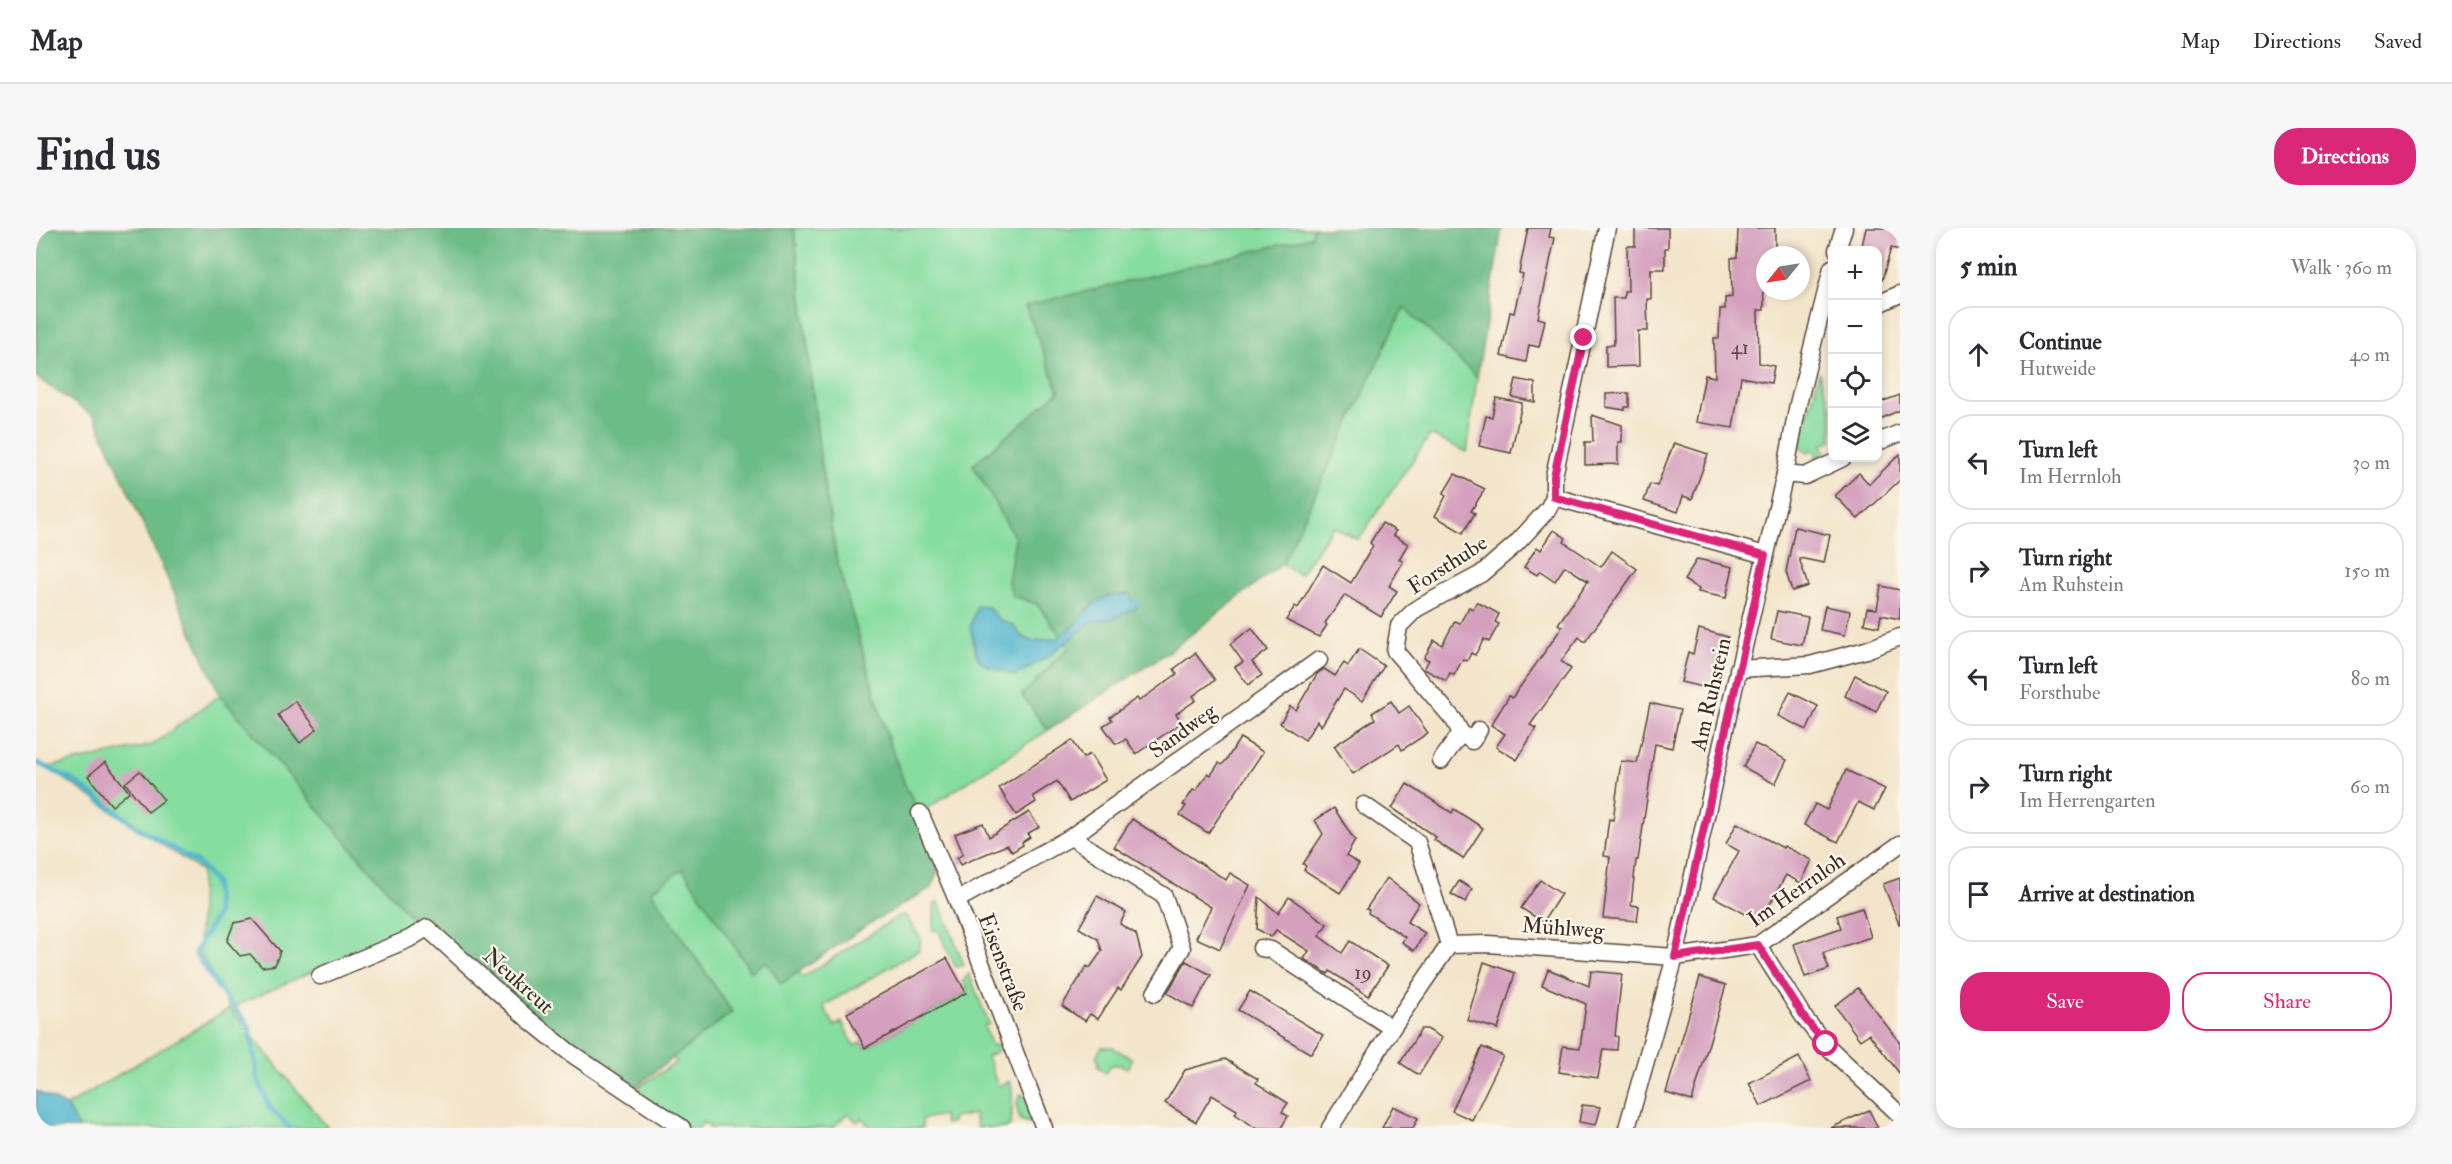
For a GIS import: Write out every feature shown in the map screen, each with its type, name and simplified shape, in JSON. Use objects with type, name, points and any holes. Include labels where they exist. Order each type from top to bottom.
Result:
[{"type":"street","points":[[1607,228],[1554,476],[1554,497],[1765,555]]},
{"type":"street","points":[[1838,246],[1844,228]]},
{"type":"street","name":"Am Ruhstein","points":[[1628,1128],[1675,957],[1738,669],[1785,474],[1815,331],[1828,286]]},
{"type":"street","points":[[1882,302],[1900,294]]},
{"type":"street","points":[[1815,331],[1828,326]]},
{"type":"street","points":[[1882,440],[1900,432]]},
{"type":"street","points":[[1785,474],[1805,476],[1835,462]]},
{"type":"street","name":"Forsthube","points":[[1461,733],[1454,720],[1395,651],[1399,626],[1416,609],[1480,574],[1516,544],[1548,509],[1554,497]]},
{"type":"street","points":[[1738,669],[1810,665],[1866,650],[1900,637]]},
{"type":"street","name":"Sandweg","points":[[957,900],[1071,837],[1319,660]]},
{"type":"street","points":[[1441,761],[1461,733],[1472,741],[1479,730]]},
{"type":"street","points":[[1330,1128],[1392,1028],[1449,945],[1417,842],[1364,805]]},
{"type":"street","name":"Eisenstraße","points":[[920,813],[957,900],[1044,1128]]},
{"type":"street","points":[[1071,837],[1164,896],[1182,948],[1155,993]]},
{"type":"street","name":"Im Herrnloh","points":[[1675,957],[1758,945],[1900,844]]},
{"type":"street","name":"Neukreut","points":[[320,976],[409,939],[427,928],[528,1019],[569,1052],[682,1128]]},
{"type":"street","name":"Mühlweg","points":[[1449,945],[1488,944],[1675,957]]},
{"type":"street","points":[[1758,945],[1805,1019],[1826,1044],[1900,1115]]},
{"type":"street","points":[[1261,948],[1271,950],[1392,1028]]},
{"type":"green space","points":[[36,228],[794,228],[820,457],[837,562],[888,739],[905,785],[941,862],[931,888],[866,926],[781,984],[766,961],[751,972],[683,869],[651,891],[732,1012],[627,1093],[422,930],[220,695],[95,417],[36,377]]},
{"type":"green space","points":[[794,228],[1314,228],[1311,237],[1060,391],[973,465],[1015,538],[1008,582],[1037,604],[1069,647],[1022,695],[1048,730],[920,813],[905,785],[888,739],[837,562],[820,457]]},
{"type":"green space","points":[[1314,228],[1502,228],[1477,377],[1404,307],[1282,564],[1167,653],[1048,730],[1022,695],[1069,647],[1037,604],[1013,596],[1008,582],[1015,538],[973,465],[1059,391],[1025,306],[1311,237]]},
{"type":"green space","points":[[1404,307],[1477,377],[1467,452],[1430,435],[1358,540],[1333,526],[1300,575],[1282,564]]},
{"type":"green space","points":[[1819,373],[1828,399],[1828,442],[1822,444],[1827,457],[1817,461],[1815,459],[1818,455],[1811,449],[1808,453],[1800,447]]},
{"type":"green space","points":[[220,695],[422,930],[319,968],[230,1009],[328,1128],[78,1128],[66,1106],[229,1009],[199,950],[201,871],[47,767],[152,745]]},
{"type":"green space","points":[[683,868],[751,971],[766,961],[781,983],[799,972],[803,977],[899,916],[905,915],[921,939],[919,950],[823,1006],[835,1026],[842,1022],[854,1046],[862,1042],[865,1048],[968,992],[963,981],[969,974],[989,1024],[984,1026],[992,1046],[996,1045],[998,1051],[987,1056],[998,1086],[1010,1081],[1011,1124],[1006,1128],[987,1128],[986,1126],[977,1128],[974,1114],[952,1118],[952,1122],[945,1124],[943,1115],[922,1119],[923,1128],[871,1128],[862,1118],[857,1122],[848,1113],[832,1128],[709,1128],[710,1126],[703,1122],[699,1128],[690,1128],[638,1095],[637,1089],[641,1085],[677,1062],[672,1058],[732,1012],[651,891]]},
{"type":"green space","points":[[939,902],[964,965],[956,967],[938,930],[933,930],[935,904]]},
{"type":"green space","points":[[1102,1047],[1112,1047],[1132,1059],[1129,1067],[1111,1065],[1106,1073],[1097,1066],[1099,1063],[1096,1056]]},
{"type":"green space","points":[[1020,1094],[1025,1096],[1032,1112],[1029,1115],[1031,1121],[1029,1123],[1019,1119],[1017,1103]]},
{"type":"water","points":[[1129,594],[1137,608],[1112,619],[1091,622],[1049,656],[1015,676],[983,664],[977,657],[970,627],[977,606],[988,607],[1000,620],[1013,625],[1021,636],[1032,641],[1055,639],[1071,628],[1094,603],[1107,596]]},
{"type":"water","points":[[36,1091],[66,1106],[78,1128],[41,1128],[36,1122]]},
{"type":"building","points":[[1528,228],[1551,228],[1549,237],[1555,238],[1538,318],[1545,320],[1539,347],[1529,345],[1526,362],[1501,356],[1510,312],[1514,313],[1523,274],[1519,273]]},
{"type":"building","points":[[1635,228],[1668,228],[1665,269],[1651,269],[1651,299],[1647,299],[1648,331],[1638,331],[1639,366],[1606,367],[1606,345],[1614,345],[1613,298],[1624,298],[1624,291],[1628,291],[1627,246],[1635,246]]},
{"type":"building","points":[[1775,228],[1775,246],[1756,246],[1756,300],[1764,300],[1764,310],[1758,310],[1759,363],[1774,366],[1771,383],[1741,377],[1733,428],[1696,422],[1705,375],[1715,377],[1714,338],[1719,338],[1720,309],[1725,309],[1725,298],[1732,297],[1731,258],[1737,257],[1738,229]]},
{"type":"building","points":[[1866,228],[1900,228],[1900,250],[1891,248],[1882,280],[1882,246],[1862,246]]},
{"type":"building","points":[[1516,379],[1535,383],[1535,402],[1512,397]]},
{"type":"building","points":[[1629,393],[1629,407],[1625,407],[1625,410],[1606,407],[1606,394]]},
{"type":"building","points":[[1900,395],[1900,410],[1882,418],[1882,402]]},
{"type":"building","points":[[1496,398],[1522,403],[1511,453],[1479,446],[1486,416],[1492,417]]},
{"type":"building","points":[[1592,415],[1622,425],[1622,442],[1618,442],[1618,464],[1585,465],[1585,442],[1593,442]]},
{"type":"building","points":[[1674,443],[1708,454],[1692,499],[1683,496],[1678,512],[1644,501],[1650,484],[1657,486]]},
{"type":"building","points":[[1900,454],[1900,480],[1858,519],[1835,496],[1859,473],[1869,484]]},
{"type":"building","points":[[1455,474],[1485,489],[1471,511],[1475,513],[1463,533],[1435,516],[1446,496],[1443,494]]},
{"type":"building","points":[[1382,523],[1396,531],[1393,535],[1408,544],[1399,559],[1403,562],[1389,586],[1397,591],[1381,617],[1345,595],[1325,623],[1327,625],[1319,637],[1286,620],[1295,606],[1298,608],[1323,565],[1351,583],[1373,546],[1370,543]]},
{"type":"building","points":[[1795,527],[1830,535],[1824,563],[1799,558],[1808,586],[1792,591],[1786,572]]},
{"type":"building","points":[[1554,530],[1566,538],[1564,542],[1601,567],[1612,551],[1637,569],[1585,642],[1579,637],[1561,661],[1571,669],[1530,725],[1536,728],[1517,760],[1496,747],[1505,734],[1491,725],[1509,696],[1512,698],[1562,627],[1558,624],[1588,581],[1565,566],[1555,581],[1540,571],[1537,575],[1524,567],[1537,547],[1541,550]]},
{"type":"building","points":[[1697,559],[1733,567],[1726,598],[1698,592],[1699,589],[1684,580]]},
{"type":"building","points":[[1881,586],[1900,590],[1900,619],[1881,615],[1879,627],[1864,624],[1867,608],[1877,609]]},
{"type":"building","points":[[1477,602],[1499,614],[1495,622],[1499,624],[1489,642],[1484,639],[1475,655],[1471,653],[1467,661],[1463,659],[1454,675],[1450,673],[1446,681],[1424,669],[1429,660],[1424,658],[1434,640],[1442,645],[1455,621],[1460,623],[1469,607],[1473,609]]},
{"type":"building","points":[[1825,606],[1850,611],[1845,635],[1820,630]]},
{"type":"building","points":[[1777,611],[1808,617],[1802,645],[1771,639]]},
{"type":"building","points":[[1252,628],[1268,650],[1252,662],[1262,675],[1248,685],[1235,667],[1243,662],[1230,644]]},
{"type":"building","points":[[1699,629],[1728,637],[1715,690],[1681,682],[1688,652],[1693,654]]},
{"type":"building","points":[[1359,649],[1384,666],[1362,701],[1344,689],[1321,726],[1317,721],[1305,740],[1280,723],[1290,706],[1296,710],[1317,674],[1324,669],[1335,676],[1344,663],[1348,666]]},
{"type":"building","points":[[1195,653],[1215,680],[1193,696],[1196,700],[1176,714],[1182,722],[1136,754],[1126,739],[1115,743],[1103,726],[1112,720],[1110,717],[1137,698],[1139,701],[1177,674],[1174,669]]},
{"type":"building","points":[[1855,675],[1886,691],[1876,712],[1845,696]]},
{"type":"building","points":[[1790,692],[1818,706],[1807,730],[1778,716]]},
{"type":"building","points":[[295,701],[317,729],[300,743],[278,715]]},
{"type":"building","points":[[1391,701],[1399,713],[1409,706],[1428,733],[1402,750],[1399,744],[1353,774],[1334,746],[1375,719],[1372,713]]},
{"type":"building","points":[[1650,703],[1680,710],[1672,748],[1655,744],[1631,905],[1639,906],[1637,921],[1603,918],[1610,857],[1604,856],[1609,819],[1613,820],[1621,761],[1637,763]]},
{"type":"building","points":[[1240,738],[1263,752],[1208,833],[1180,815],[1186,806],[1183,805],[1208,773],[1211,775],[1219,763],[1222,765]]},
{"type":"building","points":[[1072,740],[1083,758],[1090,754],[1106,780],[1070,802],[1057,781],[1033,796],[1036,802],[1016,815],[999,788]]},
{"type":"building","points":[[1755,744],[1787,760],[1775,784],[1743,767]]},
{"type":"building","points":[[105,762],[129,792],[112,806],[88,776]]},
{"type":"building","points":[[1846,770],[1885,789],[1874,810],[1858,802],[1838,842],[1804,825],[1815,804],[1827,810]]},
{"type":"building","points":[[140,771],[164,800],[148,812],[125,783]]},
{"type":"building","points":[[1407,784],[1452,813],[1454,809],[1483,828],[1463,859],[1434,840],[1436,837],[1392,808]]},
{"type":"building","points":[[1334,808],[1355,841],[1346,856],[1359,864],[1340,893],[1304,870],[1306,866],[1303,864],[1323,834],[1315,820]]},
{"type":"building","points":[[1029,812],[1039,827],[1027,834],[1030,837],[1022,842],[1023,845],[1012,852],[1007,845],[960,865],[957,858],[963,854],[955,834],[983,823],[989,837]]},
{"type":"building","points":[[1132,819],[1226,880],[1230,873],[1250,885],[1220,949],[1196,938],[1211,907],[1114,847]]},
{"type":"building","points":[[1737,823],[1783,848],[1784,846],[1812,860],[1801,883],[1786,875],[1760,922],[1714,897],[1739,851],[1726,844]]},
{"type":"building","points":[[1387,878],[1419,903],[1407,922],[1425,933],[1414,951],[1402,942],[1405,937],[1368,913],[1369,910],[1366,909]]},
{"type":"building","points":[[1900,878],[1900,924],[1899,924],[1883,884]]},
{"type":"building","points":[[1540,880],[1561,894],[1543,922],[1521,908]]},
{"type":"building","points":[[1459,881],[1472,889],[1465,902],[1451,894]]},
{"type":"building","points":[[1097,896],[1126,912],[1120,924],[1136,934],[1142,957],[1121,990],[1118,988],[1098,1019],[1090,1014],[1085,1021],[1062,1006],[1087,966],[1090,968],[1102,951],[1098,939],[1079,928]]},
{"type":"building","points":[[1259,897],[1278,913],[1289,897],[1327,924],[1319,936],[1342,953],[1350,941],[1388,966],[1368,996],[1330,971],[1328,974],[1304,959],[1309,951],[1276,930],[1271,937],[1257,929]]},
{"type":"building","points":[[1862,908],[1871,937],[1823,953],[1829,969],[1805,977],[1794,944],[1841,928],[1837,916]]},
{"type":"building","points":[[252,919],[280,951],[275,965],[262,967],[250,954],[240,956],[227,941],[234,923]]},
{"type":"building","points":[[947,958],[966,993],[865,1048],[847,1013]]},
{"type":"building","points":[[1186,961],[1211,975],[1193,1008],[1167,993]]},
{"type":"building","points":[[1484,962],[1515,973],[1498,1029],[1467,1020]]},
{"type":"building","points":[[1548,969],[1589,986],[1591,971],[1622,974],[1615,1036],[1618,1037],[1617,1050],[1603,1049],[1598,1078],[1559,1072],[1563,1046],[1580,1048],[1586,1004],[1542,985]]},
{"type":"building","points":[[1700,977],[1726,985],[1692,1101],[1666,1093]]},
{"type":"building","points":[[1858,988],[1900,1043],[1900,1074],[1869,1034],[1860,1040],[1835,1006]]},
{"type":"building","points":[[1250,991],[1323,1035],[1311,1054],[1238,1010]]},
{"type":"building","points":[[1421,1029],[1427,1029],[1442,1038],[1419,1075],[1400,1063]]},
{"type":"building","points":[[1482,1047],[1503,1056],[1472,1120],[1452,1111]]},
{"type":"building","points":[[1799,1057],[1811,1081],[1761,1106],[1749,1083]]},
{"type":"building","points":[[1225,1059],[1258,1079],[1256,1083],[1288,1103],[1282,1112],[1288,1116],[1281,1128],[1256,1128],[1235,1114],[1237,1110],[1212,1095],[1196,1122],[1165,1103],[1185,1070]]},
{"type":"building","points":[[1582,1105],[1601,1107],[1596,1125],[1579,1122]]},
{"type":"building","points":[[1393,1106],[1418,1118],[1413,1128],[1382,1128]]},
{"type":"building","points":[[1869,1110],[1878,1128],[1831,1128]]},
{"type":"waterway","points":[[1134,603],[1138,604]]},
{"type":"waterway","points":[[36,762],[74,781],[137,827],[199,864],[215,883],[217,914],[195,953],[219,989],[249,1026],[258,1080],[270,1108],[290,1128]]},
{"type":"route","points":[[1584,338],[1554,476],[1554,497],[1765,555],[1675,957],[1758,945],[1805,1019],[1826,1044]]}]
